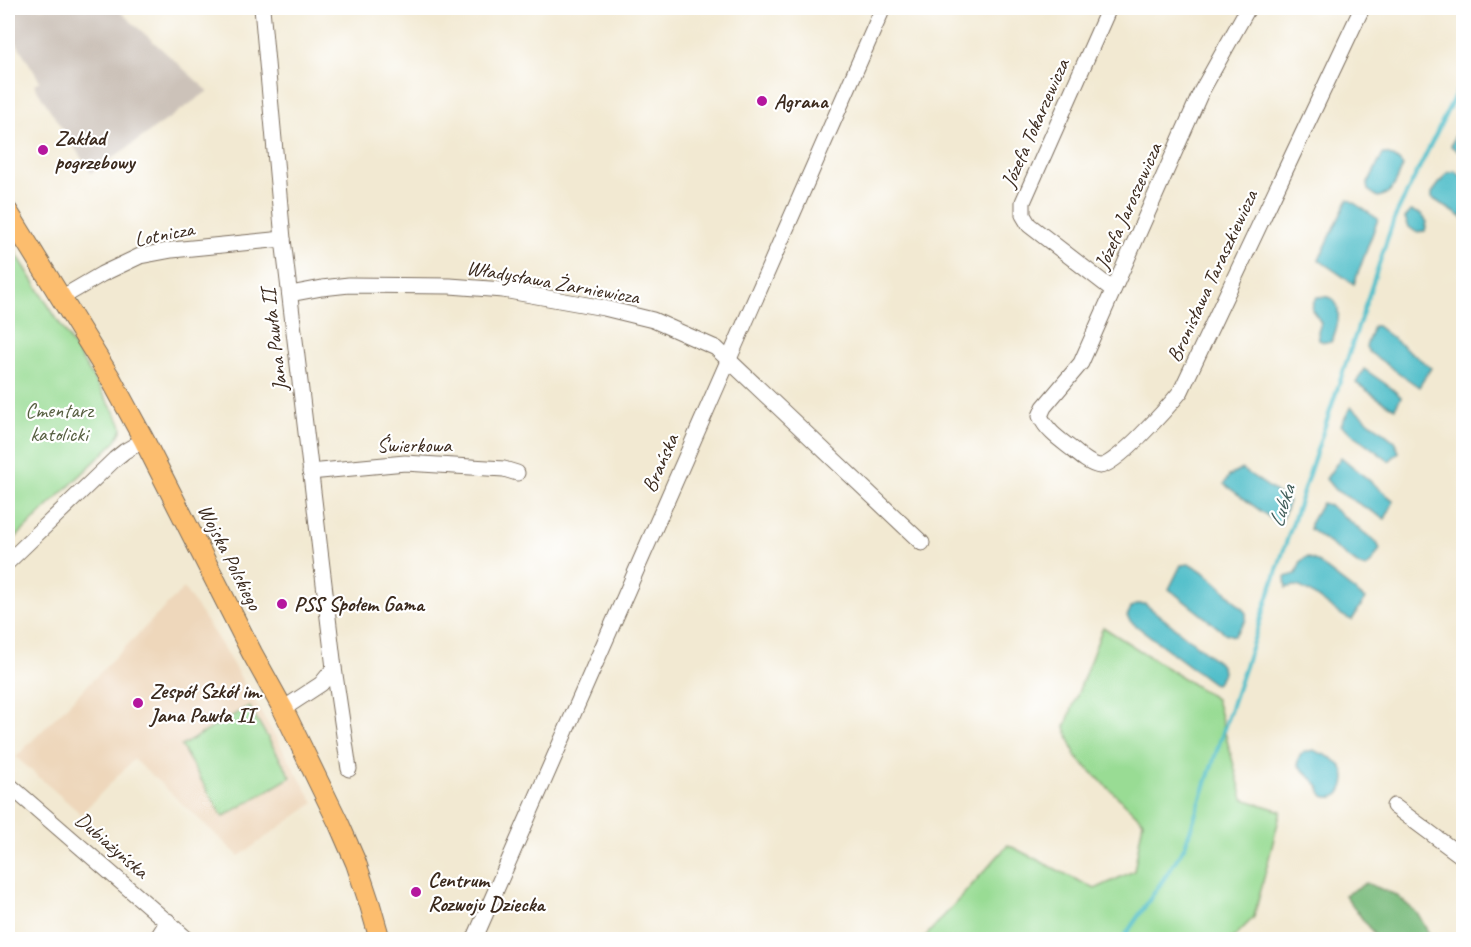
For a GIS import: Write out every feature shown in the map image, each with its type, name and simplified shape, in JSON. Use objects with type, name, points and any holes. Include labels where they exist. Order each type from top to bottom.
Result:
[{"type":"main road","name":"Wojska Polskiego","points":[[8,212],[111,379],[283,709],[356,864],[380,939]]},
{"type":"street","name":"Jana Pawła II","points":[[262,8],[283,239],[334,668],[349,769]]},
{"type":"street","name":"Brańska","points":[[474,938],[883,8]]},
{"type":"street","name":"Józefa Tokarzewicza","points":[[1109,8],[1023,202],[1023,215],[1029,225],[1113,290]]},
{"type":"street","name":"Józefa Jaroszewicza","points":[[1040,416],[1044,407],[1081,363],[1201,92],[1248,8]]},
{"type":"street","name":"Bronisława Taraszkiewicza","points":[[1040,416],[1045,427],[1055,436],[1087,460],[1099,466],[1108,464],[1122,453],[1181,391],[1362,8]]},
{"type":"street","name":"Lotnicza","points":[[61,298],[102,274],[140,256],[172,250],[283,239]]},
{"type":"street","name":"Władysława Żarniewicza","points":[[290,294],[349,285],[450,286],[503,290],[604,308],[653,320],[716,348],[922,543]]},
{"type":"street","points":[[8,562],[115,459],[144,440]]},
{"type":"street","name":"Świerkowa","points":[[310,472],[405,463],[504,469],[517,473]]},
{"type":"street","points":[[283,709],[321,684],[334,668]]},
{"type":"street","name":"Dubiażyńska","points":[[8,784],[188,939]]},
{"type":"street","points":[[1395,806],[1464,858]]},
{"type":"street","points":[[156,939],[168,921]]},
{"type":"shaded area","points":[[8,8],[116,8],[208,91],[91,173],[34,85],[40,81],[8,29]]},
{"type":"shaded area","points":[[184,588],[221,644],[314,803],[239,856],[134,759],[81,814],[16,757]]},
{"type":"green space","name":"Cmentarz katolicki","points":[[8,240],[121,423],[122,429],[115,442],[8,545]]},
{"type":"green space","points":[[1103,627],[1216,699],[1243,799],[1281,811],[1254,917],[1232,939],[923,939],[1008,845],[1095,889],[1134,871],[1143,821],[1076,757],[1065,727]]},
{"type":"green space","points":[[249,706],[291,777],[223,817],[181,746]]},
{"type":"green space","points":[[1366,883],[1396,895],[1418,914],[1432,939],[1377,939],[1345,895]]},
{"type":"water","points":[[1461,119],[1463,121],[1463,155],[1451,146]]},
{"type":"water","points":[[1383,154],[1394,157],[1403,166],[1397,181],[1388,193],[1378,197],[1368,190],[1367,185]]},
{"type":"water","points":[[1455,171],[1463,178],[1463,218],[1432,198],[1432,193],[1447,173]]},
{"type":"water","points":[[1348,199],[1378,219],[1354,284],[1319,260]]},
{"type":"water","points":[[1411,211],[1421,214],[1427,222],[1425,231],[1416,232],[1409,227],[1405,218]]},
{"type":"water","points":[[1317,297],[1327,297],[1337,305],[1338,320],[1331,342],[1319,340],[1318,332],[1321,323],[1312,310]]},
{"type":"water","points":[[1373,326],[1377,326],[1431,368],[1419,387],[1369,352],[1366,347]]},
{"type":"water","points":[[1364,369],[1401,397],[1395,408],[1356,383]]},
{"type":"water","points":[[1351,407],[1394,441],[1399,452],[1389,461],[1341,425]]},
{"type":"water","points":[[1341,457],[1394,501],[1385,519],[1335,490],[1326,479]]},
{"type":"water","points":[[1242,469],[1289,501],[1280,525],[1224,484],[1229,476]]},
{"type":"water","points":[[1322,503],[1329,505],[1377,543],[1380,549],[1366,568],[1310,529],[1310,524]]},
{"type":"water","points":[[1307,557],[1316,561],[1365,599],[1352,620],[1300,587],[1286,588],[1285,577],[1296,574],[1301,561]]},
{"type":"water","points":[[1190,564],[1212,579],[1246,613],[1246,620],[1234,636],[1225,633],[1169,589],[1181,565]]},
{"type":"water","points":[[1137,604],[1145,604],[1218,662],[1223,672],[1217,683],[1214,684],[1130,621],[1127,616],[1131,608]]},
{"type":"water","points":[[1313,750],[1333,759],[1342,768],[1345,776],[1344,785],[1337,796],[1323,796],[1318,785],[1298,765],[1298,759],[1302,753]]},
{"type":"waterway","name":"Lubka","points":[[1122,940],[1185,846],[1394,219],[1464,77]]},
{"type":"place","name":"Agrana","points":[[762,101]]},
{"type":"place","name":"Zakład pogrzebowy","points":[[43,150]]},
{"type":"place","name":"PSS Społem Gama","points":[[282,604]]},
{"type":"place","name":"Zespół Szkół im. Jana Pawła II","points":[[138,703]]},
{"type":"place","name":"Centrum Rozwoju Dziecka","points":[[416,892]]}]
